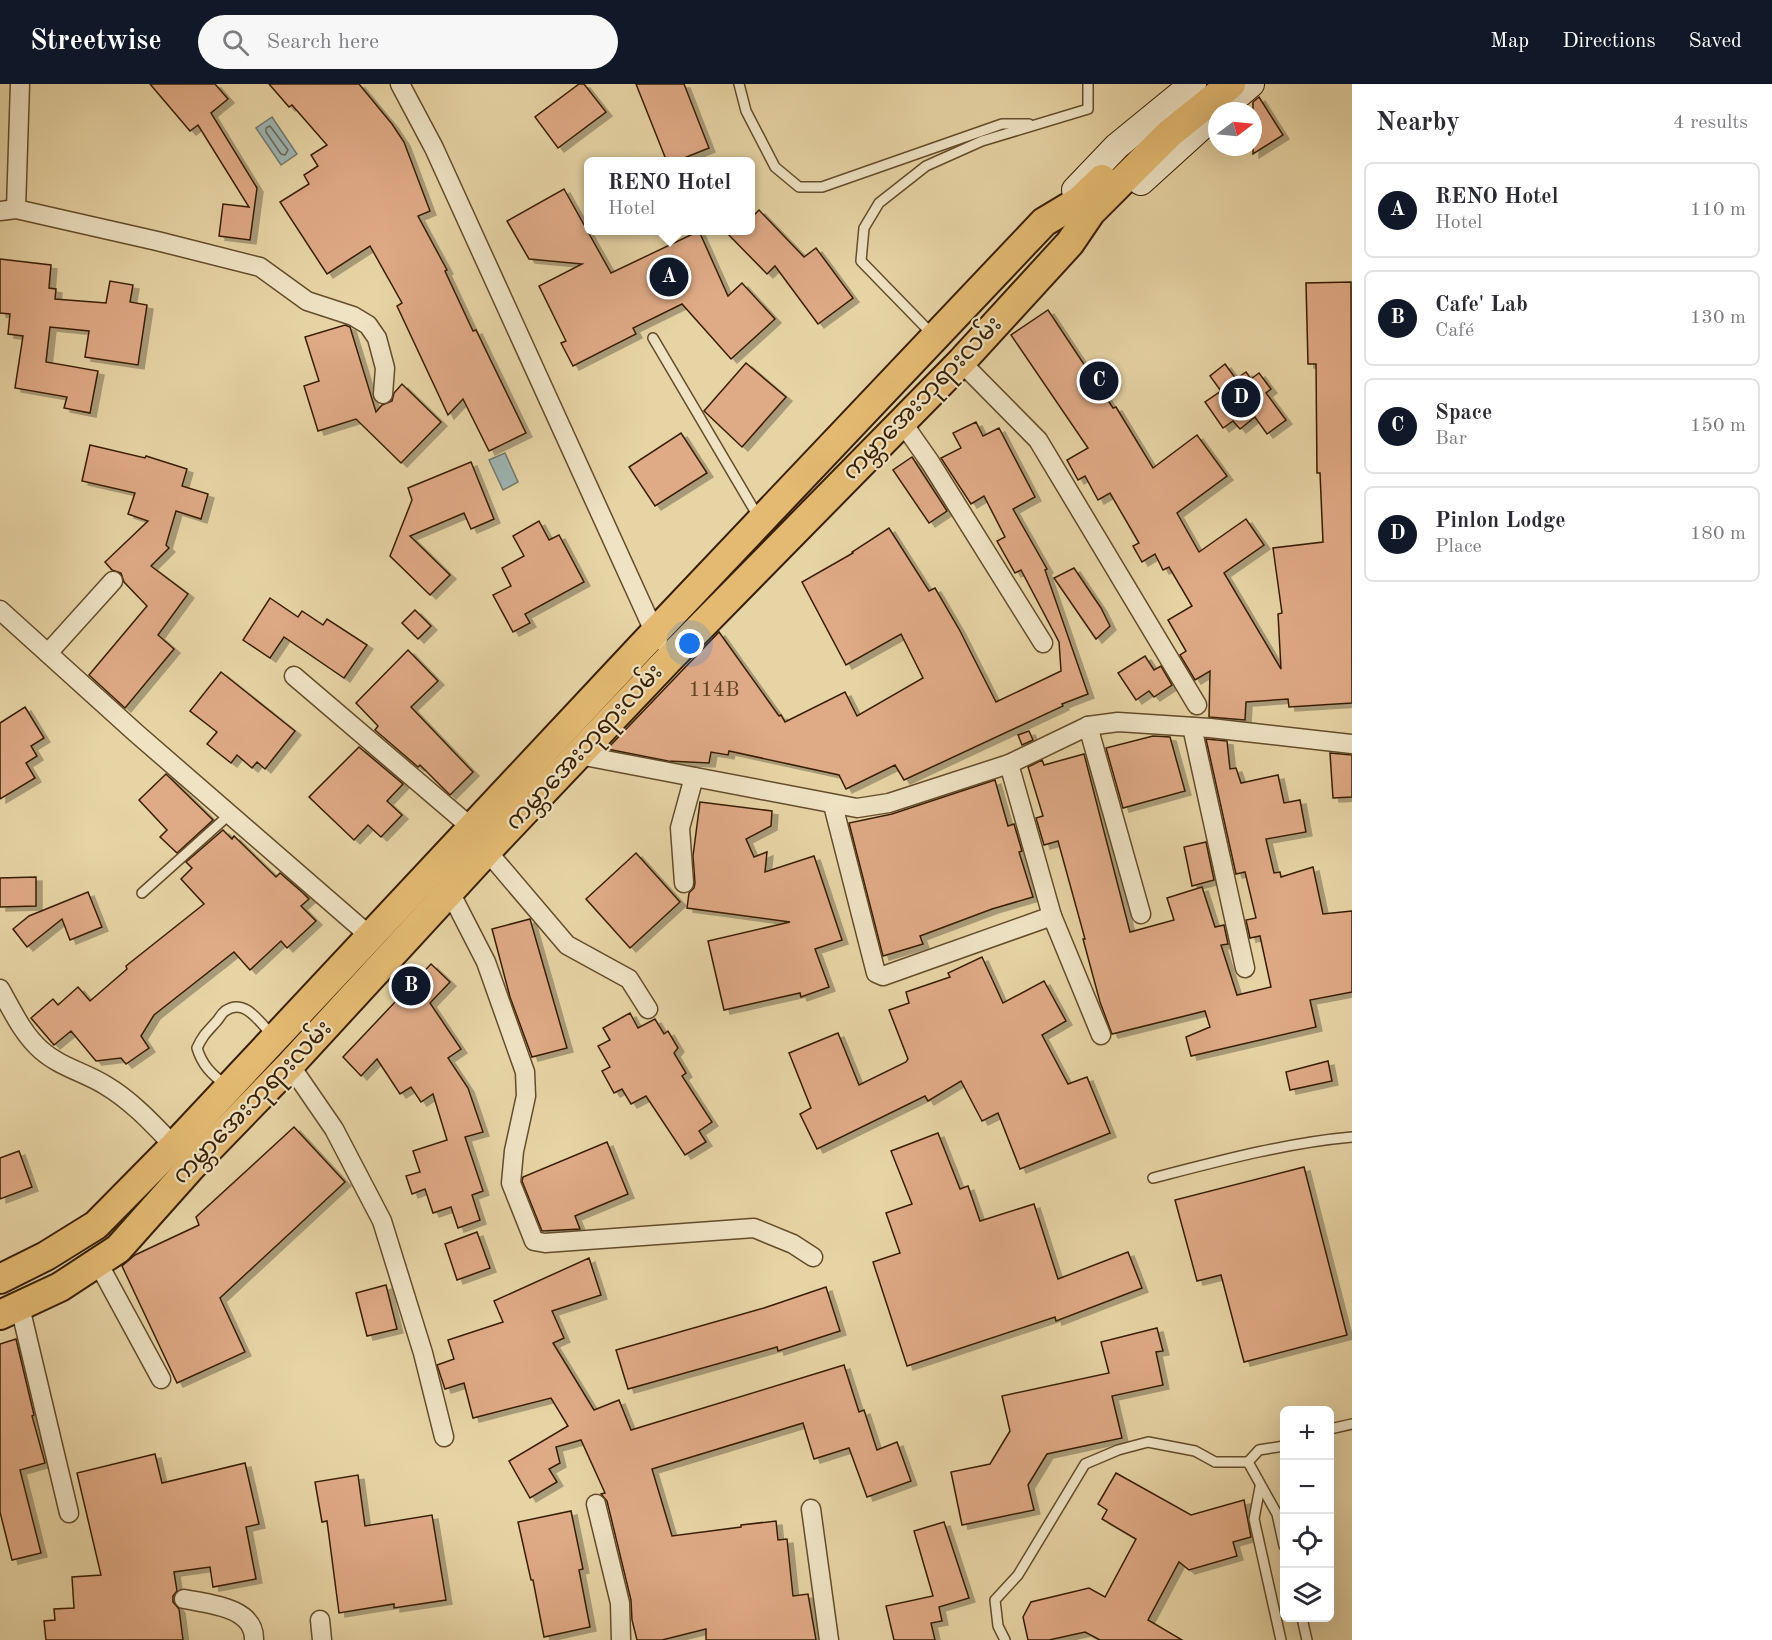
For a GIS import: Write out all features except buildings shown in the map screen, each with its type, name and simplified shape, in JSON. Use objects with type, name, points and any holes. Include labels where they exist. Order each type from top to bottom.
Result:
[{"type":"main road","points":[[1044,222],[1117,146],[1193,84]]},
{"type":"main road","name":"ကမ္ဘာအေးဘုရားလမ်း","points":[[0,1279],[46,1256],[96,1225],[174,1146],[370,937],[579,755],[669,659],[961,362],[1070,243],[1085,206],[1147,137],[1212,84]]},
{"type":"main road","name":"ကမ္ဘာအေးဘုရားလမ်း","points":[[10,1311],[60,1287],[118,1249],[192,1166],[290,1065],[450,892],[479,840],[529,767],[1044,222],[1085,206],[1231,84]]},
{"type":"main road","points":[[1230,102],[1251,84]]},
{"type":"main road","points":[[1070,243],[1208,121]]},
{"type":"main road","points":[[552,742],[579,755]]},
{"type":"street","points":[[20,84],[8,210],[157,241],[260,267],[307,301],[353,316],[368,326],[377,338],[385,368],[383,394]]},
{"type":"street","points":[[400,84],[434,148],[654,634],[669,659]]},
{"type":"street","points":[[961,362],[1038,440],[1197,705]]},
{"type":"street","points":[[902,422],[930,462],[1043,643]]},
{"type":"street","points":[[48,653],[113,581]]},
{"type":"street","points":[[0,610],[370,937]]},
{"type":"street","points":[[294,676],[479,840],[567,945],[629,979],[648,1009]]},
{"type":"street","points":[[579,755],[857,808],[889,802],[1009,764],[1088,726],[1118,722],[1192,727],[1352,744]]},
{"type":"street","points":[[1088,726],[1141,914]]},
{"type":"street","points":[[1192,727],[1245,968]]},
{"type":"street","points":[[1009,764],[1052,916],[1101,1035]]},
{"type":"street","points":[[684,883],[680,828],[694,777]]},
{"type":"street","points":[[833,805],[876,972],[883,976],[1052,916]]},
{"type":"street","points":[[450,892],[486,962],[525,1072],[526,1096],[514,1151],[511,1183],[534,1241],[545,1243],[754,1228],[793,1244],[813,1257]]},
{"type":"street","points":[[0,989],[24,1030],[40,1049],[60,1064],[105,1084],[136,1107],[174,1146]]},
{"type":"street","points":[[290,1065],[334,1130],[382,1221],[423,1353],[444,1437]]},
{"type":"street","points":[[98,1263],[161,1379]]},
{"type":"street","points":[[10,1311],[69,1514]]},
{"type":"street","points":[[596,1504],[620,1603],[621,1640]]},
{"type":"street","points":[[811,1509],[829,1640]]},
{"type":"street","points":[[184,1599],[217,1605],[246,1618],[254,1631],[254,1640]]},
{"type":"street","points":[[320,1620],[322,1640]]},
{"type":"lane","points":[[739,84],[746,111],[775,167],[799,186],[822,187],[1002,124],[1040,124]]},
{"type":"lane","points":[[935,338],[861,261],[864,228],[879,203],[926,166],[982,141],[1088,109],[1088,84]]},
{"type":"lane","points":[[653,338],[760,520]]},
{"type":"lane","points":[[142,893],[230,814]]},
{"type":"lane","points":[[229,1087],[214,1076],[200,1060],[197,1048],[203,1034],[223,1012],[235,1006],[246,1008],[274,1038]]},
{"type":"lane","points":[[1153,1178],[1243,1155],[1317,1140],[1352,1137]]},
{"type":"lane","points":[[1334,1428],[1352,1424]]},
{"type":"lane","points":[[1005,1640],[998,1626],[995,1599],[1018,1575],[1085,1464],[1118,1450],[1148,1442],[1195,1452],[1215,1462],[1248,1462],[1259,1450],[1280,1447]]},
{"type":"lane","points":[[1248,1462],[1277,1514],[1280,1528]]},
{"type":"lane","points":[[1260,1487],[1254,1519],[1281,1640]]},
{"type":"lane","points":[[1303,1622],[1307,1640]]},
{"type":"water","points":[[272,117],[297,154],[281,165],[256,128]]},
{"type":"water","points":[[505,453],[518,482],[503,490],[489,460]]},
{"type":"place","name":"RENO Hotel","points":[[669,277]]},
{"type":"place","name":"Space","points":[[1099,381]]},
{"type":"place","name":"Pinlon Lodge","points":[[1241,398]]},
{"type":"place","name":"Cafe' Lab","points":[[411,986]]}]
